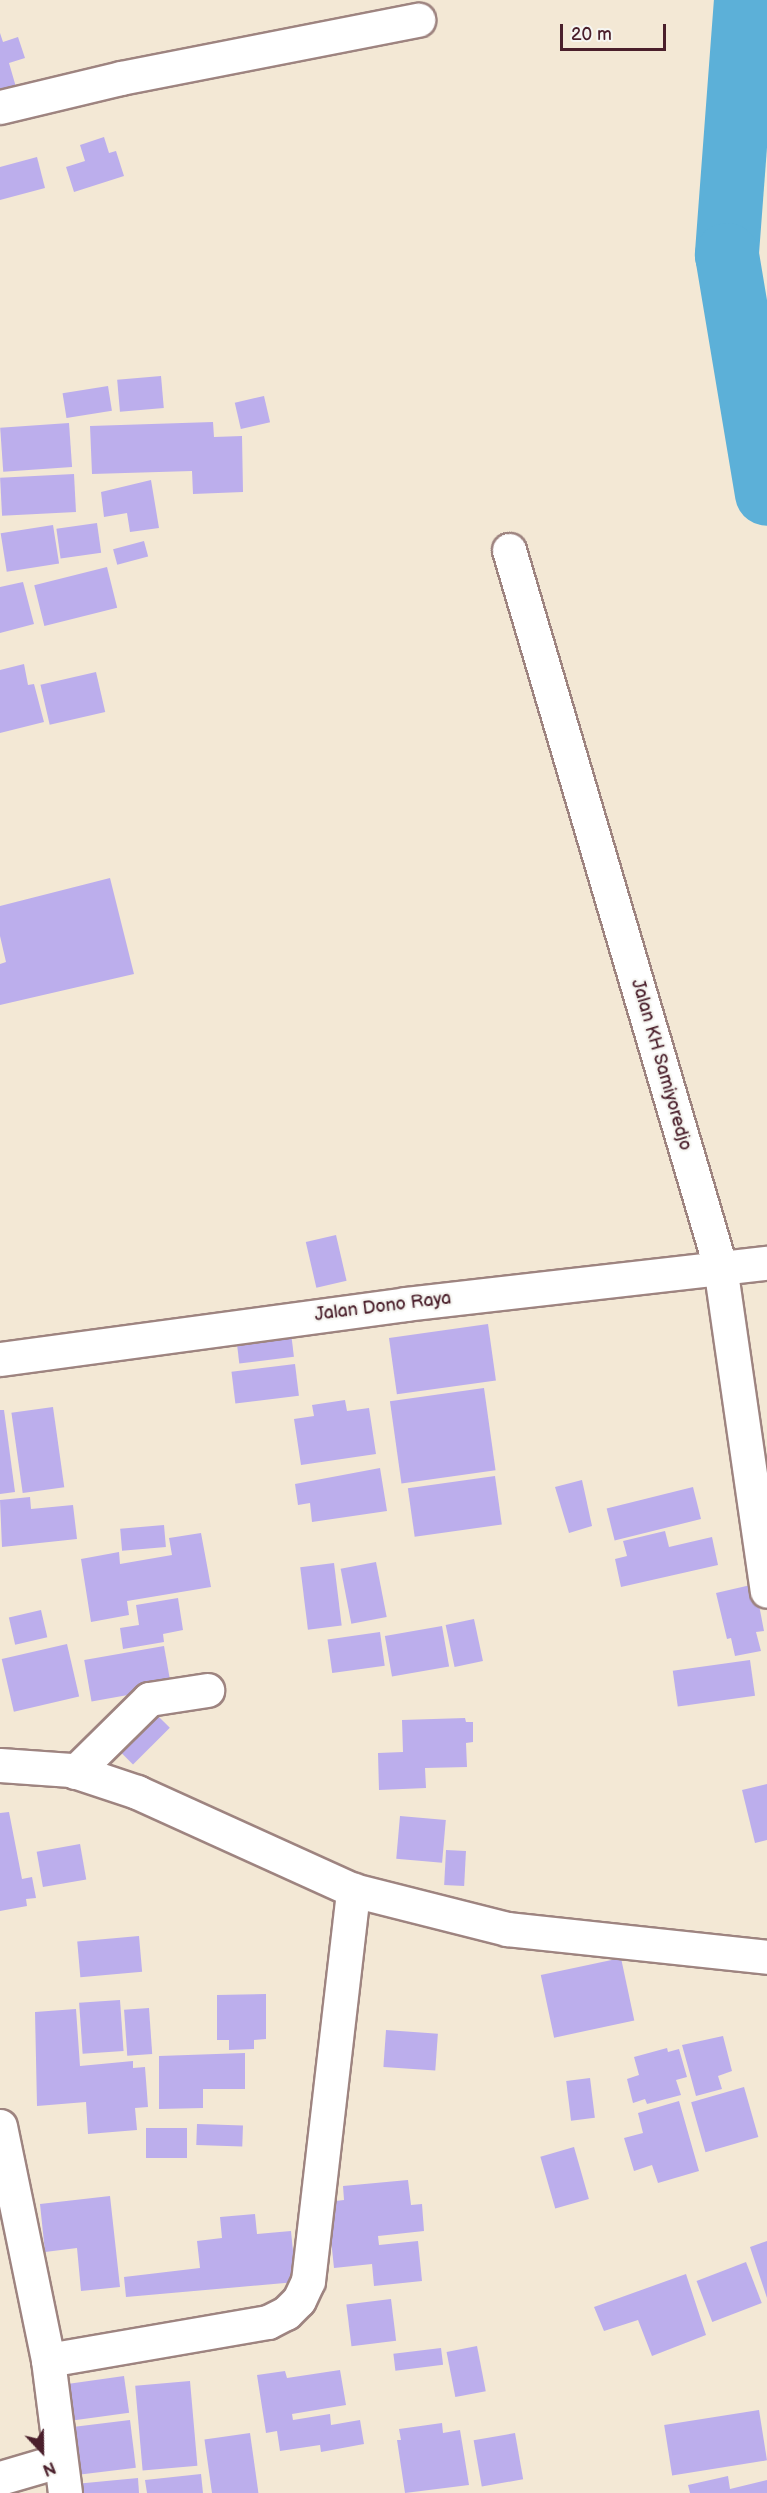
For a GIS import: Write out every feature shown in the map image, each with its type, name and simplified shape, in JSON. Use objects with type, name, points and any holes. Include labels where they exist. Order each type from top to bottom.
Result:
[{"type":"street","points":[[0,107],[121,78],[418,20]]},
{"type":"street","name":"Jalan KH Samiyoredjo","points":[[509,550],[720,1266],[767,1591]]},
{"type":"street","name":"Jalan Dono Raya","points":[[0,1359],[405,1304],[720,1266],[767,1263]]},
{"type":"street","points":[[75,1772],[149,1699],[207,1690]]},
{"type":"street","points":[[0,1765],[75,1772],[137,1792],[353,1890],[507,1929],[767,1957]]},
{"type":"street","points":[[48,2360],[268,2322],[286,2313],[299,2300],[308,2281],[353,1890]]},
{"type":"street","points":[[2,2143],[48,2360],[58,2461],[65,2493]]},
{"type":"street","points":[[0,2478],[58,2461]]},
{"type":"building","points":[[0,33],[3,42],[18,37],[25,58],[9,63],[16,87],[0,92]]},
{"type":"building","points":[[104,137],[109,153],[116,151],[124,176],[74,192],[66,167],[85,161],[80,145]]},
{"type":"building","points":[[37,157],[45,188],[0,200],[0,167]]},
{"type":"building","points":[[161,376],[164,408],[120,412],[117,380]]},
{"type":"building","points":[[108,386],[112,411],[66,418],[63,393]]},
{"type":"building","points":[[264,396],[270,422],[241,429],[235,403]]},
{"type":"building","points":[[213,422],[214,437],[242,436],[243,492],[193,494],[192,471],[92,474],[90,426]]},
{"type":"building","points":[[69,423],[72,467],[3,472],[0,428]]},
{"type":"building","points":[[74,474],[76,512],[2,516],[0,478]]},
{"type":"building","points":[[151,480],[159,528],[130,532],[127,513],[104,517],[101,492]]},
{"type":"building","points":[[97,523],[101,553],[61,558],[56,529]]},
{"type":"building","points":[[53,525],[59,564],[7,572],[1,533]]},
{"type":"building","points":[[144,541],[148,556],[117,565],[113,549]]},
{"type":"building","points":[[107,567],[117,608],[44,626],[34,585]]},
{"type":"building","points":[[23,582],[34,624],[0,633],[0,587]]},
{"type":"building","points":[[24,664],[28,685],[34,684],[44,722],[0,733],[0,670]]},
{"type":"building","points":[[96,672],[105,712],[50,725],[40,685]]},
{"type":"building","points":[[110,878],[134,974],[0,1005],[0,964],[6,962],[0,936],[0,906]]},
{"type":"building","points":[[336,1235],[347,1281],[316,1288],[306,1242]]},
{"type":"building","points":[[488,1324],[496,1380],[397,1394],[389,1338]]},
{"type":"building","points":[[291,1333],[294,1357],[239,1364],[236,1340]]},
{"type":"building","points":[[295,1364],[299,1396],[235,1404],[231,1372]]},
{"type":"building","points":[[484,1388],[496,1470],[401,1483],[390,1401]]},
{"type":"building","points":[[345,1400],[347,1411],[369,1408],[376,1454],[301,1465],[294,1419],[314,1416],[312,1405]]},
{"type":"building","points":[[53,1407],[64,1487],[23,1493],[11,1413]]},
{"type":"building","points":[[0,1410],[4,1410],[15,1492],[0,1494]]},
{"type":"building","points":[[380,1468],[387,1511],[312,1522],[310,1503],[298,1505],[295,1484]]},
{"type":"building","points":[[495,1476],[502,1525],[415,1537],[408,1488]]},
{"type":"building","points":[[582,1480],[592,1526],[569,1533],[555,1487]]},
{"type":"building","points":[[693,1487],[701,1519],[615,1541],[607,1509]]},
{"type":"building","points":[[30,1497],[31,1509],[73,1505],[77,1539],[2,1547],[0,1500]]},
{"type":"building","points":[[164,1525],[166,1547],[122,1551],[120,1529]]},
{"type":"building","points":[[665,1531],[669,1547],[712,1537],[718,1565],[621,1587],[615,1559],[627,1556],[623,1541]]},
{"type":"building","points":[[201,1533],[211,1587],[127,1601],[129,1615],[91,1622],[81,1559],[119,1552],[120,1564],[172,1555],[169,1538]]},
{"type":"building","points":[[376,1562],[387,1617],[351,1624],[341,1569]]},
{"type":"building","points":[[334,1563],[342,1626],[308,1630],[300,1567]]},
{"type":"building","points":[[755,1584],[764,1631],[756,1632],[761,1651],[735,1656],[731,1638],[727,1639],[716,1593]]},
{"type":"building","points":[[178,1598],[183,1630],[163,1634],[164,1642],[123,1649],[120,1628],[139,1625],[136,1605]]},
{"type":"building","points":[[41,1610],[47,1637],[15,1645],[9,1617]]},
{"type":"building","points":[[474,1619],[483,1661],[455,1667],[446,1625]]},
{"type":"building","points":[[442,1626],[449,1666],[392,1676],[385,1636]]},
{"type":"building","points":[[380,1632],[385,1666],[332,1673],[328,1639]]},
{"type":"building","points":[[67,1644],[79,1697],[14,1712],[2,1659]]},
{"type":"building","points":[[164,1646],[171,1687],[92,1701],[84,1660]]},
{"type":"building","points":[[750,1660],[755,1696],[678,1707],[673,1671]]},
{"type":"building","points":[[150,1708],[170,1728],[133,1765],[113,1745]]},
{"type":"building","points":[[465,1718],[466,1722],[473,1722],[473,1742],[466,1743],[467,1767],[425,1768],[426,1788],[379,1790],[378,1753],[403,1752],[402,1720]]},
{"type":"building","points":[[767,1784],[767,1840],[755,1843],[742,1790]]},
{"type":"building","points":[[9,1812],[22,1879],[32,1877],[36,1898],[26,1899],[27,1906],[0,1911],[0,1813]]},
{"type":"building","points":[[400,1816],[446,1820],[442,1863],[396,1859]]},
{"type":"building","points":[[80,1844],[86,1879],[43,1887],[37,1852]]},
{"type":"building","points":[[446,1850],[466,1851],[464,1886],[444,1885]]},
{"type":"building","points":[[139,1936],[142,1972],[80,1977],[77,1941]]},
{"type":"building","points":[[621,1958],[634,2021],[554,2038],[541,1975]]},
{"type":"building","points":[[266,1994],[266,2039],[254,2040],[254,2049],[229,2050],[229,2040],[217,2040],[217,1995]]},
{"type":"building","points":[[120,2000],[124,2051],[83,2054],[79,2003]]},
{"type":"building","points":[[149,2008],[152,2054],[127,2056],[124,2010]]},
{"type":"building","points":[[76,2009],[80,2066],[133,2061],[133,2068],[145,2067],[148,2107],[135,2108],[137,2130],[88,2134],[86,2102],[37,2106],[35,2012]]},
{"type":"building","points":[[386,2030],[438,2034],[435,2071],[383,2067]]},
{"type":"building","points":[[723,2036],[732,2071],[718,2076],[722,2089],[696,2096],[682,2045]]},
{"type":"building","points":[[667,2048],[668,2052],[679,2049],[687,2077],[676,2080],[681,2095],[647,2104],[645,2099],[633,2103],[627,2079],[639,2075],[634,2057]]},
{"type":"building","points":[[245,2053],[245,2089],[203,2089],[203,2108],[159,2109],[159,2056]]},
{"type":"building","points":[[590,2078],[595,2118],[571,2121],[566,2081]]},
{"type":"building","points":[[744,2087],[758,2137],[705,2152],[691,2102]]},
{"type":"building","points":[[679,2101],[699,2171],[658,2183],[652,2165],[634,2171],[624,2138],[643,2133],[638,2113]]},
{"type":"building","points":[[197,2124],[243,2126],[242,2147],[196,2145]]},
{"type":"building","points":[[146,2128],[187,2128],[187,2158],[146,2158]]},
{"type":"building","points":[[574,2147],[589,2199],[555,2209],[540,2157]]},
{"type":"building","points":[[408,2180],[411,2205],[422,2204],[424,2231],[378,2236],[379,2245],[418,2241],[422,2281],[374,2286],[372,2264],[334,2268],[327,2202],[344,2200],[343,2186]]},
{"type":"building","points":[[110,2196],[120,2287],[81,2291],[77,2248],[45,2252],[40,2204]]},
{"type":"building","points":[[255,2214],[257,2234],[291,2231],[296,2282],[126,2297],[124,2277],[200,2268],[197,2241],[222,2238],[220,2217]]},
{"type":"building","points":[[767,2241],[767,2298],[750,2247]]},
{"type":"building","points":[[746,2262],[762,2303],[712,2322],[697,2281]]},
{"type":"building","points":[[686,2274],[706,2335],[652,2356],[638,2320],[604,2331],[594,2307]]},
{"type":"building","points":[[391,2299],[396,2341],[351,2346],[346,2304]]},
{"type":"building","points":[[477,2346],[486,2391],[455,2397],[447,2352]]},
{"type":"building","points":[[441,2348],[443,2365],[395,2371],[393,2354]]},
{"type":"building","points":[[340,2370],[346,2405],[292,2414],[293,2420],[330,2414],[331,2425],[360,2420],[364,2444],[321,2452],[320,2445],[280,2451],[277,2431],[266,2433],[257,2375],[285,2371],[287,2378]]},
{"type":"building","points":[[124,2376],[129,2413],[71,2421],[66,2384]]},
{"type":"building","points":[[190,2381],[197,2466],[143,2470],[135,2386]]},
{"type":"building","points":[[759,2410],[767,2460],[672,2475],[664,2425]]},
{"type":"building","points":[[130,2420],[136,2468],[68,2476],[63,2428]]},
{"type":"building","points":[[442,2423],[443,2433],[460,2430],[469,2485],[405,2493],[397,2440],[401,2440],[399,2429]]},
{"type":"building","points":[[250,2433],[258,2493],[212,2493],[204,2439]]},
{"type":"building","points":[[515,2433],[523,2479],[482,2487],[474,2440]]},
{"type":"building","points":[[201,2474],[203,2493],[147,2493],[145,2480]]},
{"type":"building","points":[[728,2476],[730,2489],[767,2480],[767,2493],[690,2493],[688,2485]]},
{"type":"building","points":[[138,2478],[139,2493],[75,2493],[75,2484]]},
{"type":"waterway","points":[[746,0],[727,255],[767,494]]}]
